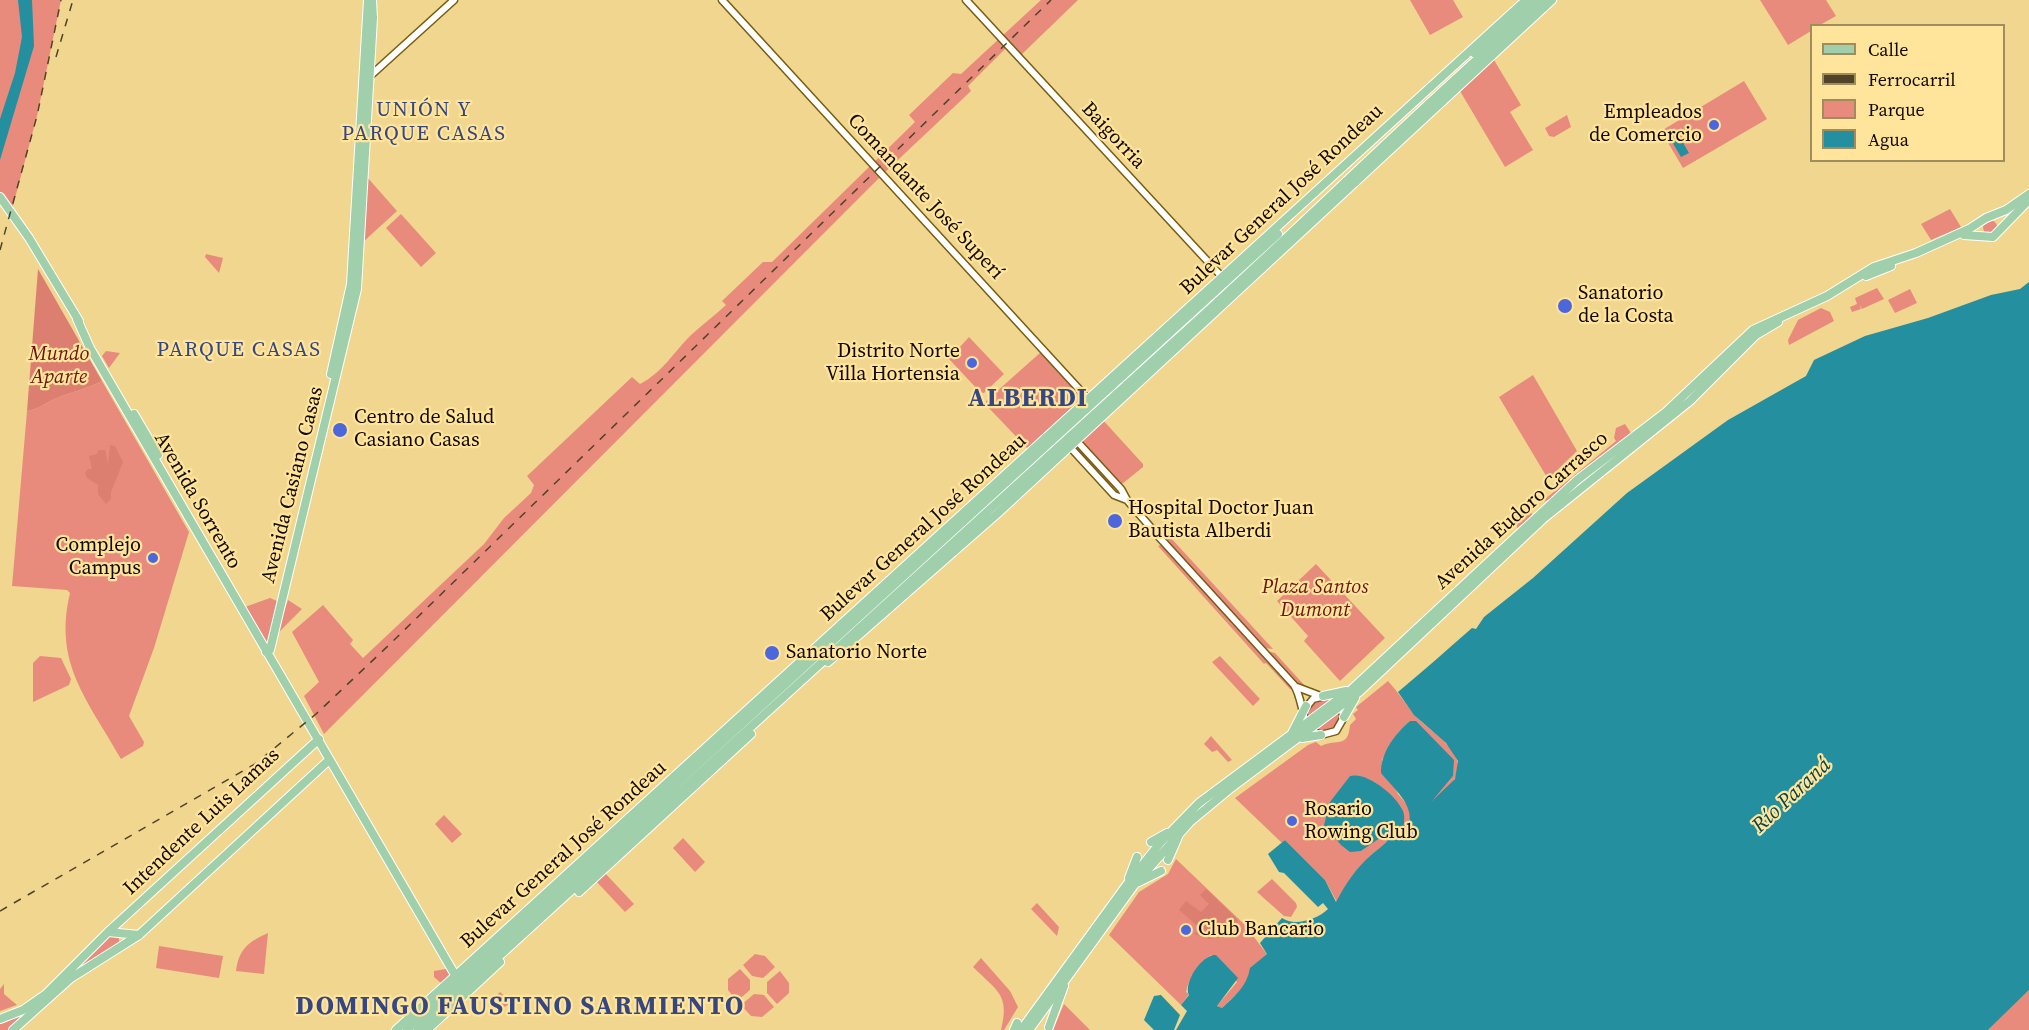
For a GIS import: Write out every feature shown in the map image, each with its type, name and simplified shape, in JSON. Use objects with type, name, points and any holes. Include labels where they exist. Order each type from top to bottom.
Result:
[{"type":"main road","name":"Bulevar General José Rondeau","points":[[427,1030],[488,947],[928,546],[1066,429],[1207,321],[1230,285],[1274,231],[1526,0]]},
{"type":"main road","name":"Bulevar General José Rondeau","points":[[1096,407],[1177,339],[1284,228],[1534,0]]},
{"type":"main road","name":"Bulevar General José Rondeau","points":[[396,1030],[514,948],[1070,447],[1126,366],[1230,285],[1544,0]]},
{"type":"main road","name":"Bulevar General José Rondeau","points":[[1096,407],[1146,356],[1367,171],[1552,0]]},
{"type":"main road","name":"Avenida Casiano Casas","points":[[266,648],[357,289],[372,1]]},
{"type":"main road","name":"Avenida Casiano Casas","points":[[266,648],[351,284],[372,1]]},
{"type":"main road","points":[[1506,33],[1528,21]]},
{"type":"main road","points":[[1415,100],[1430,93]]},
{"type":"main road","points":[[1333,193],[1367,171]]},
{"type":"main road","points":[[2029,194],[2006,210],[1981,223],[1981,232],[1984,236],[1993,237],[2029,200]]},
{"type":"main road","name":"Avenida Sorrento","points":[[0,197],[77,318],[90,348],[461,985]]},
{"type":"main road","points":[[1989,217],[1998,221],[2000,230]]},
{"type":"main road","name":"Avenida Eudoro Carrasco","points":[[1178,830],[1355,691],[1576,480],[1666,412],[1753,330],[1771,319],[1794,311],[1874,267],[1916,253],[1981,223]]},
{"type":"main road","points":[[1274,231],[1284,228]]},
{"type":"main road","name":"Avenida Eudoro Carrasco","points":[[1948,239],[1968,234],[1984,236]]},
{"type":"main road","points":[[1177,339],[1207,321]]},
{"type":"main road","points":[[1126,366],[1146,356]]},
{"type":"main road","name":"Bulevar General José Rondeau","points":[[418,1030],[513,933],[1066,429]]},
{"type":"main road","name":"Bulevar General José Rondeau","points":[[407,1030],[496,958],[930,561],[1066,429]]},
{"type":"main road","points":[[928,546],[952,532]]},
{"type":"main road","points":[[930,561],[958,549]]},
{"type":"main road","points":[[857,628],[888,610]]},
{"type":"main road","points":[[793,669],[810,661]]},
{"type":"main road","points":[[1322,696],[1355,691]]},
{"type":"main road","points":[[1344,717],[1355,691]]},
{"type":"main road","points":[[1293,738],[1305,711]]},
{"type":"main road","points":[[1293,738],[1321,735]]},
{"type":"main road","name":"Intendente Luis Lamas","points":[[0,1018],[35,1003],[318,739]]},
{"type":"main road","points":[[13,1030],[71,978],[139,935],[329,760]]},
{"type":"main road","points":[[682,788],[706,775]]},
{"type":"main road","points":[[608,838],[629,827]]},
{"type":"main road","points":[[1151,842],[1178,830]]},
{"type":"main road","points":[[1168,860],[1178,830]]},
{"type":"main road","points":[[1029,1030],[1131,884],[1178,830]]},
{"type":"main road","points":[[1131,884],[1137,857]]},
{"type":"main road","points":[[1131,884],[1161,871]]},
{"type":"main road","points":[[111,932],[139,935]]},
{"type":"main road","points":[[111,932],[120,940],[116,950]]},
{"type":"main road","points":[[488,947],[513,933]]},
{"type":"main road","points":[[496,958],[514,948]]},
{"type":"main road","points":[[1034,1003],[1061,982]]},
{"type":"main road","points":[[1049,1027],[1061,982]]},
{"type":"main road","points":[[1017,1028],[1061,982]]},
{"type":"street","points":[[369,77],[454,0]]},
{"type":"street","name":"Comandante José Superí","points":[[722,0],[1096,407]]},
{"type":"street","name":"Baigorria","points":[[966,0],[1230,285]]},
{"type":"street","points":[[1066,429],[1294,685],[1302,702],[1308,727],[1321,735],[1336,731],[1344,717],[1339,704],[1294,685]]},
{"type":"street","points":[[1070,447],[1114,495],[1127,500]]},
{"type":"street","points":[[1305,711],[1313,699],[1322,696]]},
{"type":"green space","points":[[0,0],[61,0],[37,116],[11,213],[0,197]]},
{"type":"green space","points":[[1041,0],[1078,0],[1019,57],[1008,46],[968,86],[971,91],[882,175],[324,734],[304,696],[319,682],[292,632],[323,605],[353,640],[350,644],[363,658],[484,544],[504,518],[531,493],[534,485],[527,476],[632,377],[640,384],[661,368],[690,336],[726,305],[722,301],[763,262],[772,262],[915,122],[909,115],[953,73],[961,74]]},
{"type":"green space","points":[[1410,0],[1453,0],[1463,17],[1430,35]]},
{"type":"green space","points":[[1760,0],[1826,0],[1836,16],[1822,24],[1810,24],[1810,32],[1788,45]]},
{"type":"green space","points":[[1494,60],[1521,105],[1510,112],[1533,150],[1505,167],[1460,91]]},
{"type":"green space","name":"Empleados de Comercio","points":[[1744,81],[1767,119],[1683,168],[1661,131]]},
{"type":"green space","points":[[1567,115],[1571,127],[1554,137],[1549,136],[1545,128]]},
{"type":"green space","points":[[367,177],[397,211],[362,243]]},
{"type":"green space","points":[[1950,209],[1961,227],[1931,240],[1921,224]]},
{"type":"green space","points":[[401,214],[436,253],[421,267],[386,228]]},
{"type":"green space","points":[[1987,220],[1993,220],[1997,227],[1993,234],[1987,234],[1983,230],[1983,224]]},
{"type":"green space","points":[[206,254],[223,258],[219,273],[205,257]]},
{"type":"green space","name":"Mundo Aparte","points":[[38,269],[102,381],[27,411]]},
{"type":"green space","points":[[1877,288],[1884,299],[1862,309],[1860,305],[1861,309],[1852,312],[1850,307],[1857,304],[1855,298]]},
{"type":"green space","points":[[1910,289],[1917,303],[1895,313],[1888,300]]},
{"type":"green space","points":[[1821,308],[1830,312],[1834,321],[1789,345],[1788,340],[1798,320]]},
{"type":"green space","points":[[969,337],[1004,374],[984,393],[980,392],[949,359]]},
{"type":"green space","points":[[106,351],[120,353],[109,368],[102,356]]},
{"type":"green space","points":[[1041,352],[1083,400],[1028,449],[986,405],[986,401]]},
{"type":"green space","points":[[1533,375],[1577,451],[1548,479],[1499,397]]},
{"type":"green space","points":[[102,381],[189,532],[154,648],[129,716],[144,742],[143,746],[121,759],[86,699],[70,661],[66,641],[66,618],[70,593],[67,590],[12,586],[27,411]]},
{"type":"green space","points":[[1102,419],[1143,464],[1143,467],[1122,484],[1081,443],[1080,439]]},
{"type":"green space","points":[[1625,424],[1631,433],[1552,498],[1539,504],[1616,441],[1614,438],[1616,428]]},
{"type":"green space","points":[[110,445],[115,446],[123,462],[111,492],[111,499],[106,504],[98,494],[98,485],[87,478],[85,473],[88,469],[92,469],[89,456],[97,454],[98,450],[105,450],[108,464]]},
{"type":"green space","points":[[1080,448],[1115,487],[1114,489],[1077,451]]},
{"type":"green space","points":[[1530,511],[1533,516],[1517,528],[1516,517],[1522,512]]},
{"type":"green space","points":[[1170,537],[1273,649],[1264,648],[1167,541]]},
{"type":"green space","points":[[1161,545],[1293,689],[1290,689],[1266,663],[1264,664],[1158,546]]},
{"type":"green space","name":"Plaza Santos Dumont","points":[[1316,564],[1385,638],[1340,681],[1304,641],[1308,636],[1277,601]]},
{"type":"green space","points":[[270,598],[277,601],[267,644],[245,607]]},
{"type":"green space","points":[[288,600],[302,609],[276,635]]},
{"type":"green space","points":[[1267,651],[1275,653],[1306,687],[1300,686]]},
{"type":"green space","points":[[40,656],[61,658],[71,679],[69,685],[33,702],[33,663]]},
{"type":"green space","points":[[1220,656],[1260,699],[1253,706],[1212,662]]},
{"type":"green space","name":"Rosario Rowing Club","points":[[1388,681],[1414,714],[1454,753],[1458,763],[1458,772],[1445,791],[1431,801],[1453,776],[1410,721],[1398,733],[1382,760],[1398,794],[1411,813],[1409,824],[1404,825],[1401,807],[1385,790],[1371,780],[1356,775],[1350,776],[1326,811],[1361,851],[1386,832],[1390,831],[1392,834],[1356,871],[1337,902],[1325,880],[1285,840],[1282,843],[1235,798],[1308,745],[1316,742],[1321,746],[1344,740],[1350,725],[1356,719],[1353,714],[1358,710],[1356,707]]},
{"type":"green space","points":[[1328,699],[1333,701],[1308,720],[1307,711],[1313,702]]},
{"type":"green space","points":[[1340,711],[1341,716],[1334,730],[1324,733],[1316,730]]},
{"type":"green space","points":[[1211,736],[1232,760],[1228,762],[1217,750],[1212,752],[1204,744]]},
{"type":"green space","points":[[444,815],[462,834],[452,843],[435,824]]},
{"type":"green space","points":[[683,838],[705,862],[695,872],[673,848]]},
{"type":"green space","name":"Club Bancario","points":[[1176,859],[1244,924],[1267,954],[1255,965],[1249,980],[1241,990],[1222,1008],[1217,1006],[1237,982],[1211,955],[1192,976],[1186,992],[1189,994],[1181,1005],[1109,935],[1139,892],[1168,874]]},
{"type":"green space","points":[[604,872],[634,904],[625,912],[595,880]]},
{"type":"green space","points":[[1272,879],[1296,903],[1297,907],[1291,917],[1284,916],[1257,892]]},
{"type":"green space","points":[[1206,889],[1237,919],[1238,923],[1227,937],[1209,939],[1194,934],[1200,928],[1179,910],[1186,901],[1201,912],[1209,904],[1200,895]]},
{"type":"green space","points":[[1037,903],[1059,927],[1057,936],[1031,909]]},
{"type":"green space","points":[[108,932],[118,936],[120,944],[90,965],[13,1030],[0,1030],[0,1019],[23,1010]]},
{"type":"green space","points":[[268,933],[264,974],[236,971],[239,957],[246,947]]},
{"type":"green space","points":[[159,946],[223,956],[219,978],[156,968]]},
{"type":"green space","points":[[755,954],[765,956],[775,967],[763,978],[752,976],[743,965]]},
{"type":"green space","points":[[981,958],[1010,991],[1018,1007],[1004,1030],[1001,1030],[1004,1008],[999,994],[973,967]]},
{"type":"green space","points":[[446,969],[451,977],[442,984],[434,977],[434,971]]},
{"type":"green space","points":[[740,969],[750,980],[750,990],[737,1001],[728,990],[728,979]]},
{"type":"green space","points":[[780,971],[789,983],[789,993],[777,1004],[767,993],[767,982]]},
{"type":"green space","points":[[4,984],[4,994],[17,1005],[0,1011],[0,989]]},
{"type":"green space","points":[[2029,990],[2029,1030],[1988,1030]]},
{"type":"green space","points":[[500,992],[505,997],[508,995],[514,1002],[504,1007],[494,998]]},
{"type":"green space","points":[[754,994],[764,995],[774,1007],[762,1017],[751,1016],[741,1005]]},
{"type":"green space","points":[[1064,1004],[1090,1030],[1053,1030]]},
{"type":"water","points":[[18,0],[32,0],[34,46],[0,160],[0,119],[15,73],[22,37]]},
{"type":"water","points":[[1679,136],[1689,153],[1681,157],[1671,140]]},
{"type":"water","name":"Río Paraná","points":[[2029,282],[2029,990],[1988,1030],[1176,1030],[1187,1011],[1181,1005],[1189,995],[1191,977],[1205,959],[1216,955],[1238,978],[1217,1006],[1222,1008],[1243,985],[1250,968],[1267,954],[1260,943],[1282,918],[1293,922],[1306,921],[1328,909],[1323,903],[1318,907],[1284,873],[1279,872],[1268,854],[1285,840],[1325,880],[1336,902],[1356,871],[1392,835],[1390,831],[1361,851],[1350,852],[1324,825],[1330,802],[1350,776],[1364,777],[1388,792],[1403,811],[1404,825],[1409,824],[1410,817],[1406,803],[1381,773],[1386,751],[1410,721],[1416,721],[1454,760],[1453,776],[1432,801],[1455,779],[1458,761],[1446,743],[1414,715],[1398,692],[1472,628],[1476,629],[1484,617],[1533,578],[1627,493],[1728,420],[1806,376],[1814,360],[1865,336],[1928,318],[1991,295],[2020,289]]},
{"type":"water","points":[[1161,995],[1180,1015],[1174,1030],[1154,1030],[1144,1020],[1154,996]]},
{"type":"railway","points":[[0,250],[37,116],[61,0]]},
{"type":"railway","points":[[56,57],[73,0]]},
{"type":"railway","points":[[0,911],[255,764],[316,714],[1051,0]]},
{"type":"place","name":"Empleados de Comercio","points":[[1714,125]]},
{"type":"place","name":"Sanatorio de la Costa","points":[[1565,306]]},
{"type":"place","name":"Distrito Norte Villa Hortensia","points":[[972,363]]},
{"type":"place","name":"Centro de Salud Casiano Casas","points":[[340,430]]},
{"type":"place","name":"Hospital Doctor Juan Bautista Alberdi","points":[[1115,521]]},
{"type":"place","name":"Complejo Campus","points":[[153,558]]},
{"type":"place","name":"Sanatorio Norte","points":[[772,653]]},
{"type":"place","name":"Rosario Rowing Club","points":[[1292,821]]},
{"type":"place","name":"Club Bancario","points":[[1186,930]]},
{"type":"district","name":"UNIÓN Y PARQUE CASAS","points":[[424,123]]},
{"type":"district","name":"PARQUE CASAS","points":[[239,351]]},
{"type":"district","name":"ALBERDI","points":[[1028,399]]},
{"type":"district","name":"DOMINGO FAUSTINO SARMIENTO","points":[[520,1007]]}]
